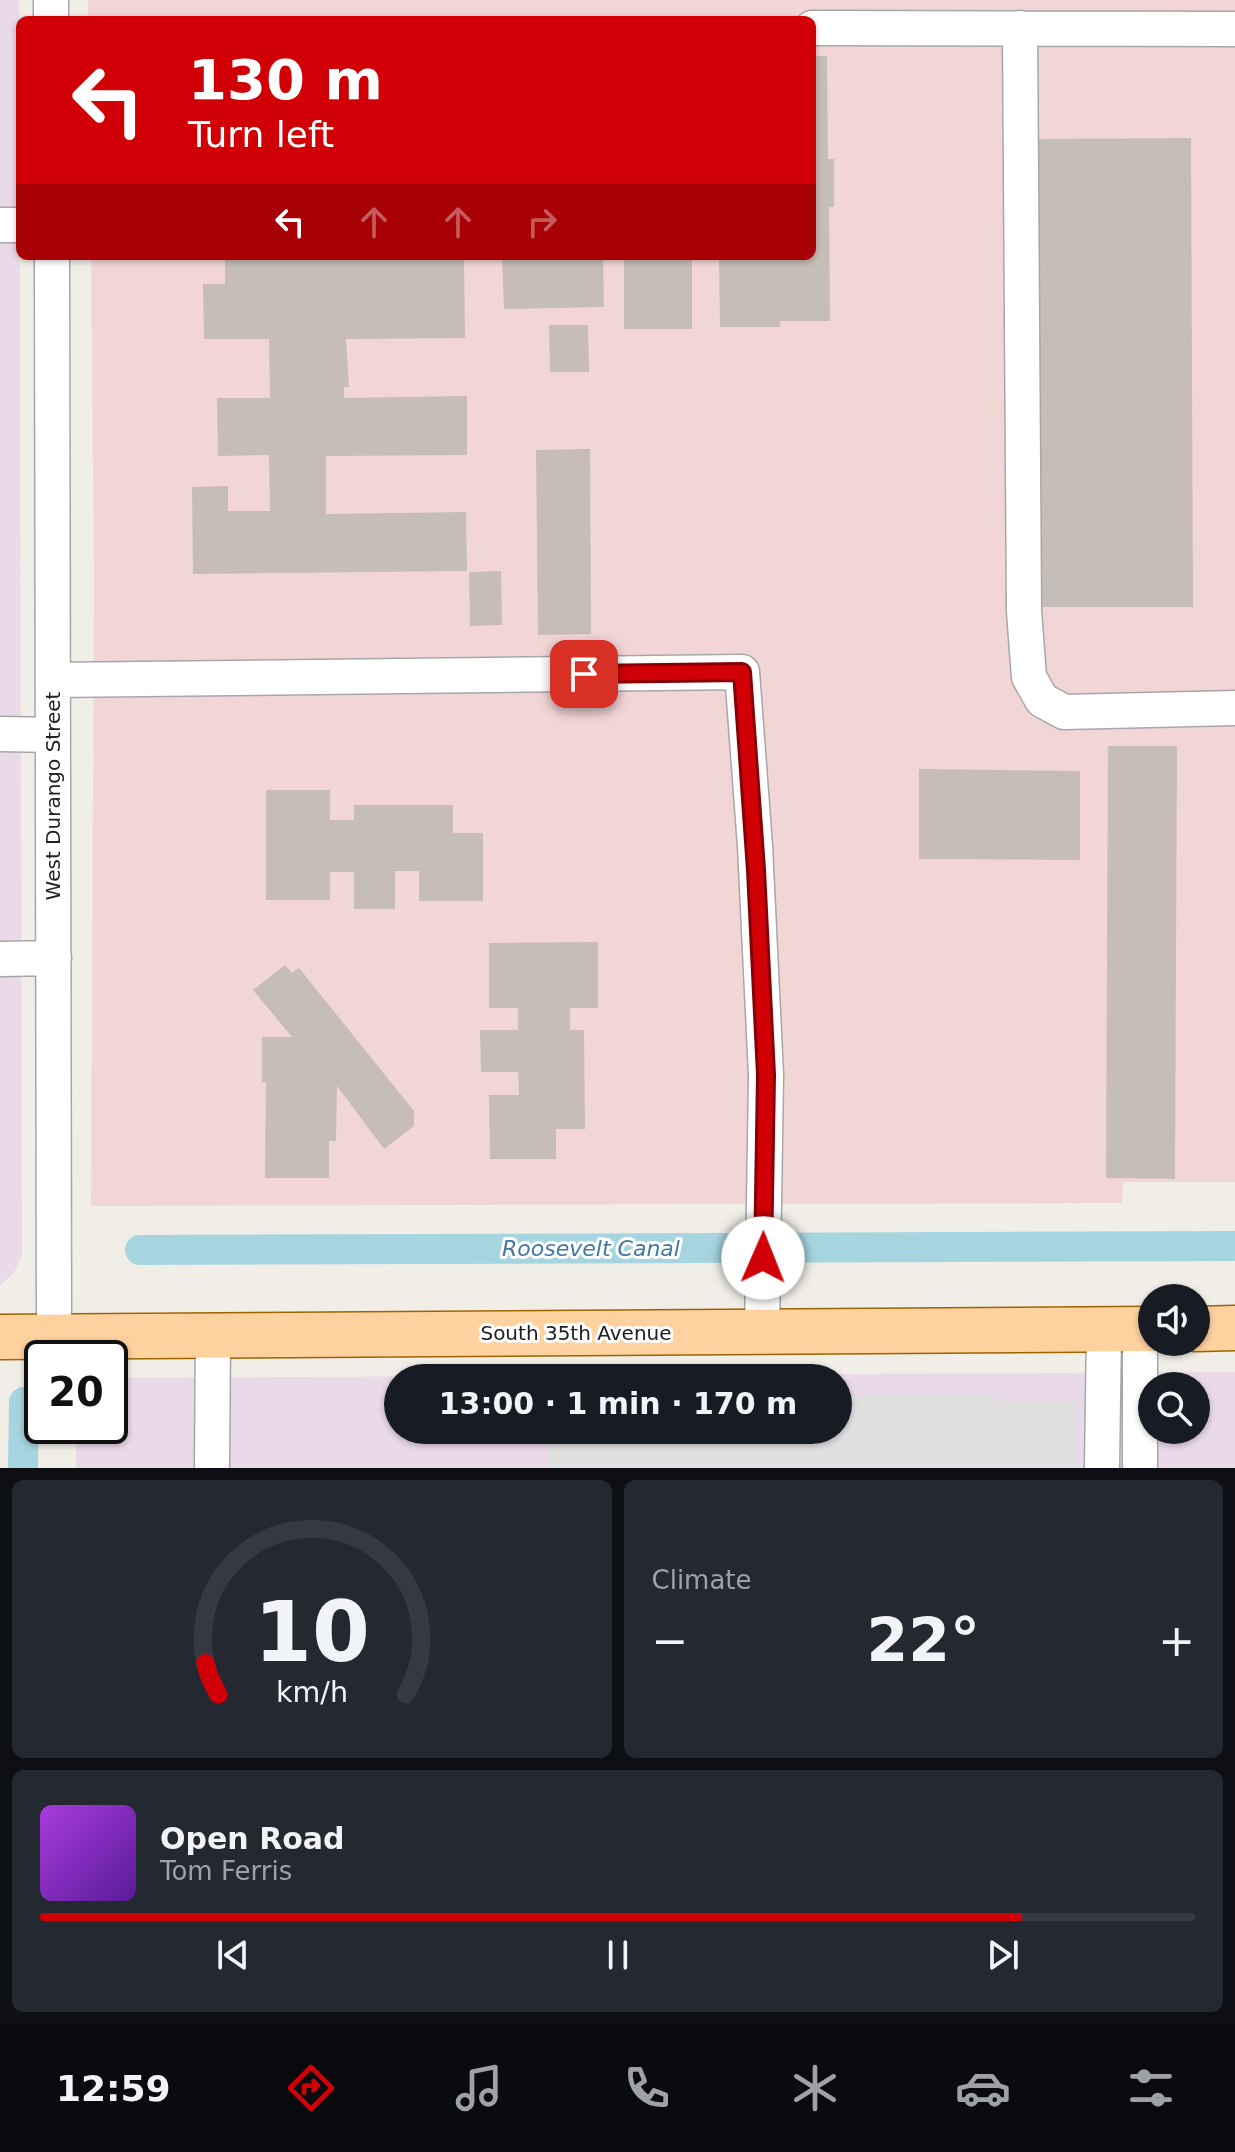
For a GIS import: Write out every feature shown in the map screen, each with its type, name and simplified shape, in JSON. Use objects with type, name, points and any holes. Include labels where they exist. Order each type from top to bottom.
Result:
[{"type":"main road","points":[[1210,1329],[1235,1328]]},
{"type":"main road","name":"South 35th Avenue","points":[[0,1337],[1132,1329]]},
{"type":"street","points":[[816,28],[1235,29]]},
{"type":"street","points":[[1020,28],[1024,611],[1029,677],[1042,700],[1064,712],[1235,708]]},
{"type":"street","name":"West Durango Street","points":[[52,260],[54,1336]]},
{"type":"street","points":[[53,680],[742,672],[756,862],[766,1075],[762,1332]]},
{"type":"street","points":[[0,734],[53,735]]},
{"type":"street","points":[[0,959],[54,958]]},
{"type":"street","points":[[1102,1468],[1132,1329]]},
{"type":"street","points":[[1132,1329],[1140,1468]]},
{"type":"street","points":[[212,1468],[213,1336]]},
{"type":"shaded area","points":[[0,0],[19,0],[19,16],[16,16],[16,260],[20,260],[22,1254],[14,1273],[0,1285]]},
{"type":"shaded area","points":[[88,0],[1235,0],[1235,1182],[1123,1182],[1122,1203],[91,1206],[94,581],[91,260],[816,260],[816,16],[88,16]]},
{"type":"shaded area","points":[[1210,1372],[1235,1372],[1235,1468],[76,1468],[76,1444],[128,1444],[128,1378],[384,1377],[384,1444],[852,1444],[852,1374],[1138,1373],[1138,1444],[1210,1444]]},
{"type":"shaded area","points":[[852,1395],[996,1395],[997,1401],[1077,1401],[1077,1468],[547,1468],[547,1444],[852,1444]]},
{"type":"building","points":[[816,56],[827,56],[828,159],[834,159],[834,207],[829,207],[830,321],[780,321],[780,327],[720,327],[719,260],[816,260]]},
{"type":"building","points":[[1191,138],[1193,607],[1035,607],[1033,139]]},
{"type":"building","points":[[225,260],[464,260],[465,338],[346,339],[349,387],[344,387],[344,398],[467,396],[467,455],[326,456],[326,514],[466,512],[467,571],[193,574],[192,487],[228,486],[228,511],[270,511],[269,455],[218,456],[217,398],[270,398],[269,339],[204,339],[203,284],[225,284]]},
{"type":"building","points":[[502,260],[603,260],[604,307],[504,309]]},
{"type":"building","points":[[624,260],[692,260],[692,329],[624,329]]},
{"type":"building","points":[[549,325],[588,325],[589,372],[550,372]]},
{"type":"building","points":[[590,449],[591,634],[538,635],[536,450]]},
{"type":"building","points":[[501,571],[502,625],[470,626],[469,572]]},
{"type":"building","points":[[1108,746],[1177,746],[1175,1179],[1106,1178]]},
{"type":"building","points":[[919,769],[1080,771],[1080,860],[919,859]]},
{"type":"building","points":[[266,790],[330,790],[330,820],[354,820],[354,805],[453,805],[453,833],[483,833],[483,901],[419,901],[419,871],[395,871],[395,909],[354,909],[354,872],[330,872],[330,900],[266,900]]},
{"type":"building","points":[[598,942],[598,1008],[570,1008],[570,1030],[584,1030],[585,1129],[556,1129],[556,1159],[490,1159],[489,1095],[519,1095],[518,1072],[481,1072],[480,1030],[518,1030],[518,1008],[489,1008],[489,943]]},
{"type":"building","points":[[285,965],[292,973],[299,968],[414,1111],[414,1126],[384,1149],[337,1086],[336,1141],[329,1141],[329,1178],[265,1178],[266,1082],[262,1082],[262,1037],[292,1037],[253,990]]},
{"type":"waterway","name":"Roosevelt Canal","points":[[140,1250],[1235,1246]]},
{"type":"waterway","name":"Roosevelt Canal","points":[[23,1468],[24,1402]]},
{"type":"route","points":[[584,674],[742,672],[766,1075],[763,1258]]}]
